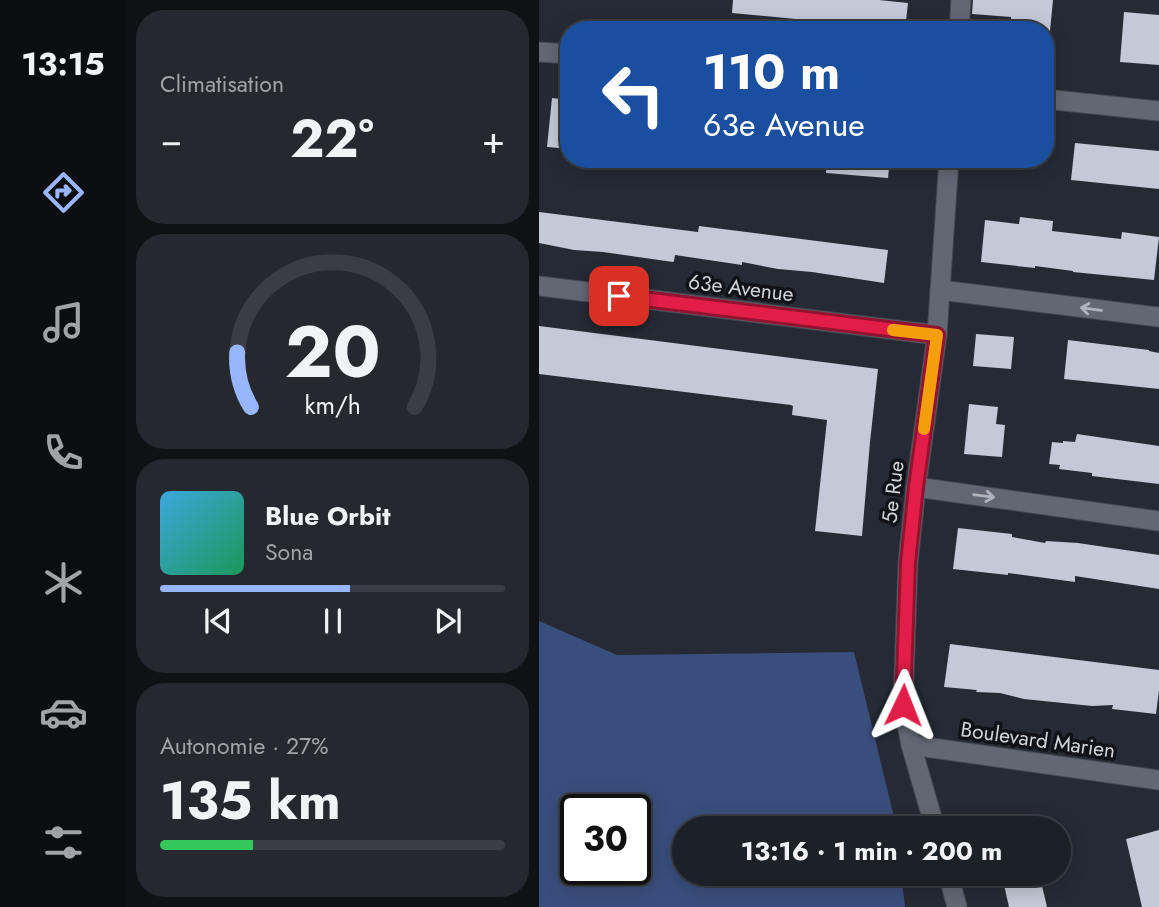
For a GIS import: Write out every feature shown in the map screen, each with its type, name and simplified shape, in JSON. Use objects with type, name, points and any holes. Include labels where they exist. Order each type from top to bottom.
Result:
[{"type":"street","points":[[960,21],[961,0]]},
{"type":"street","points":[[539,51],[560,53]]},
{"type":"street","points":[[1054,101],[1159,111]]},
{"type":"street","name":"5e Rue","points":[[932,816],[911,745],[903,705],[908,563],[937,335],[948,168]]},
{"type":"street","name":"63e Avenue","points":[[539,286],[937,335]]},
{"type":"street","points":[[940,290],[1159,317]]},
{"type":"street","points":[[916,487],[1159,521]]},
{"type":"street","name":"Boulevard Marien","points":[[911,745],[1159,780]]},
{"type":"street","points":[[951,886],[957,907]]},
{"type":"shaded area","points":[[539,621],[617,655],[854,652],[893,816],[672,816],[672,886],[903,886],[905,907],[539,907]]},
{"type":"building","points":[[733,0],[879,0],[908,3],[906,21],[806,21],[732,13]]},
{"type":"building","points":[[973,0],[1053,0],[1051,21],[1011,21],[1011,17],[972,14]]},
{"type":"building","points":[[1124,12],[1159,15],[1159,65],[1120,62]]},
{"type":"building","points":[[552,98],[560,99],[560,148],[547,147]]},
{"type":"building","points":[[1075,143],[1159,151],[1159,189],[1071,180]]},
{"type":"building","points":[[826,168],[889,168],[888,178],[826,173]]},
{"type":"building","points":[[539,212],[698,232],[699,226],[888,250],[884,283],[742,262],[742,265],[675,255],[673,262],[539,243]]},
{"type":"building","points":[[1020,217],[1053,221],[1052,231],[1121,239],[1122,232],[1159,237],[1154,280],[981,262],[985,220],[1019,224]]},
{"type":"building","points":[[539,326],[878,369],[862,536],[815,531],[827,420],[792,415],[791,405],[539,374]]},
{"type":"building","points":[[976,334],[1014,337],[1011,369],[973,366]]},
{"type":"building","points":[[1068,340],[1159,353],[1159,389],[1064,379]]},
{"type":"building","points":[[969,404],[998,407],[996,424],[1005,425],[1002,457],[964,454]]},
{"type":"building","points":[[1077,434],[1159,446],[1159,484],[1092,476],[1092,473],[1059,469],[1060,465],[1049,464],[1052,442],[1075,442]]},
{"type":"building","points":[[958,528],[1012,534],[1012,537],[1045,543],[1078,543],[1159,555],[1159,589],[1075,576],[1075,582],[953,569]]},
{"type":"building","points":[[950,644],[1159,670],[1156,714],[1112,709],[1113,705],[1092,706],[1024,699],[1000,693],[944,687]]},
{"type":"building","points":[[1159,830],[1159,907],[1142,907],[1126,839]]},
{"type":"building","points":[[1004,886],[1042,886],[1047,907],[1009,907]]},
{"type":"slow traffic","points":[[893,330],[937,335],[924,429]]},
{"type":"route","points":[[619,296],[937,335],[908,563],[903,705]]}]
